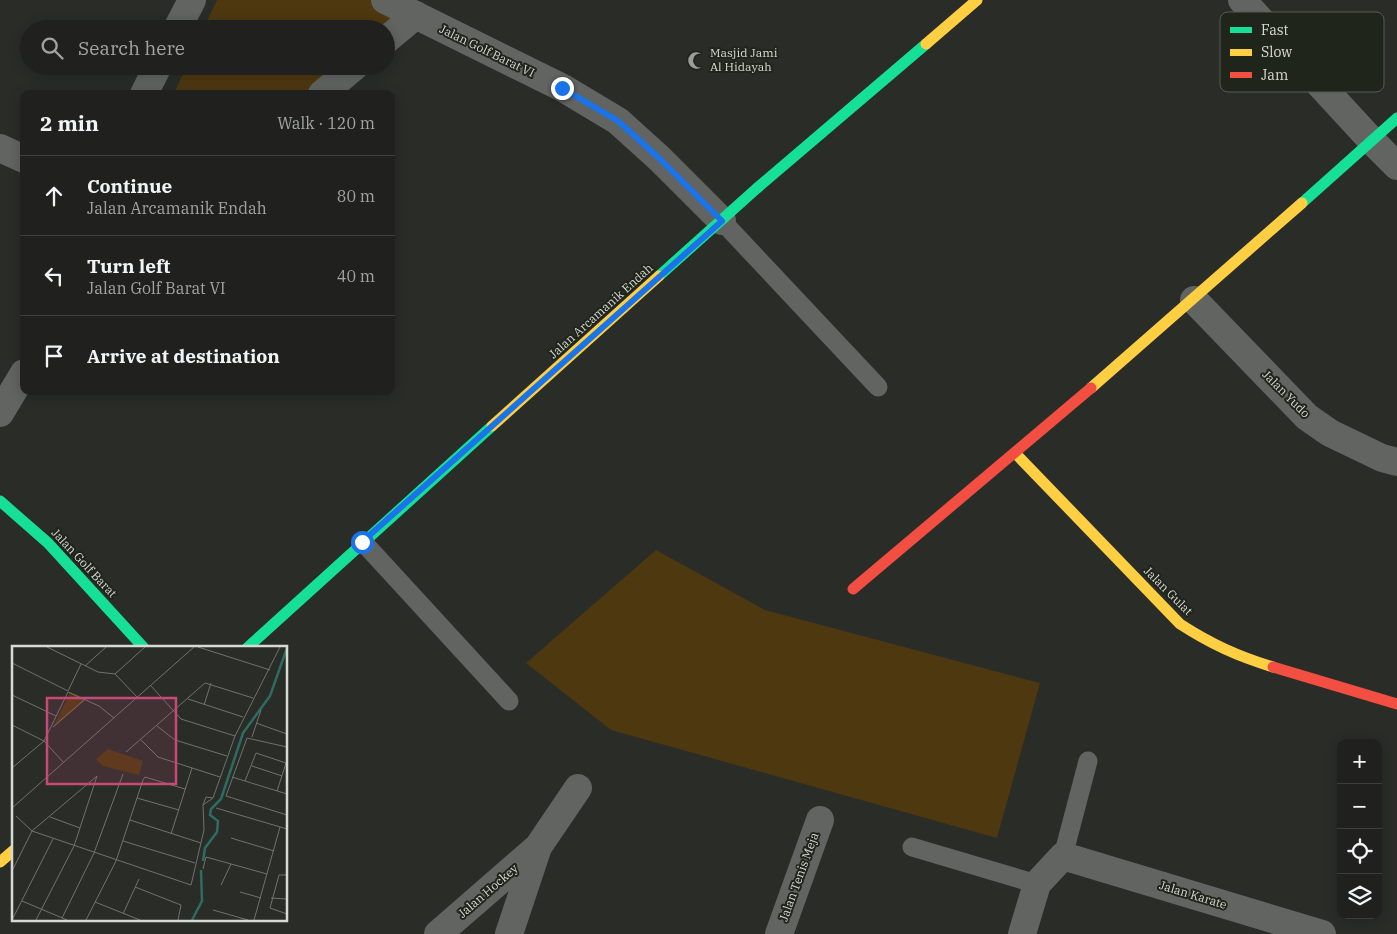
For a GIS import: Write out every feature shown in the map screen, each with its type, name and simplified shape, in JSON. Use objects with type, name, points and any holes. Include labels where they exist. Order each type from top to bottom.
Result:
[{"type":"main road","name":"Jalan Arcamanik Endah","points":[[249,646],[362,542],[756,189],[977,0]]},
{"type":"main road","points":[[853,589],[1016,454],[1194,300],[1397,118]]},
{"type":"main road","name":"Jalan Gulat","points":[[1016,454],[1180,624],[1206,641],[1241,656],[1397,704]]},
{"type":"main road","name":"Jalan Golf Barat","points":[[0,501],[48,543],[142,646]]},
{"type":"main road","points":[[0,862],[12,852]]},
{"type":"street","points":[[182,20],[192,0]]},
{"type":"street","name":"Jalan Golf Barat VI","points":[[385,0],[562,88],[618,121],[660,159],[722,221]]},
{"type":"street","points":[[1242,0],[1253,12]]},
{"type":"street","points":[[395,32],[416,15]]},
{"type":"street","points":[[146,90],[154,75]]},
{"type":"street","points":[[327,90],[344,75]]},
{"type":"street","points":[[1327,92],[1397,166]]},
{"type":"street","points":[[0,148],[20,157]]},
{"type":"street","name":"Jalan Yudo","points":[[1194,300],[1307,417],[1330,433],[1382,458],[1397,462]]},
{"type":"street","points":[[0,413],[20,380]]},
{"type":"street","name":"Jalan Hockey","points":[[509,934],[538,848],[578,788]]},
{"type":"street","name":"Jalan Tenis Meja","points":[[779,934],[820,820]]},
{"type":"street","name":"Jalan Hockey","points":[[438,934],[538,848]]},
{"type":"street","points":[[1022,934],[1038,884],[1063,856]]},
{"type":"street","name":"Jalan Karate","points":[[1063,856],[1322,934]]},
{"type":"lane","points":[[722,221],[878,387]]},
{"type":"lane","points":[[362,542],[509,701]]},
{"type":"lane","points":[[1063,856],[1088,760]]},
{"type":"lane","points":[[912,847],[1038,884]]},
{"type":"shaded area","points":[[217,0],[406,0],[392,20],[207,20]]},
{"type":"shaded area","points":[[182,75],[359,75],[342,90],[176,90]]},
{"type":"shaded area","points":[[656,550],[765,610],[1040,683],[997,838],[611,730],[526,663]]},
{"type":"traffic: fast","points":[[659,276],[756,189],[926,44]]},
{"type":"traffic: fast","points":[[1302,203],[1397,118]]},
{"type":"traffic: fast","points":[[249,646],[492,426]]},
{"type":"traffic: fast","points":[[0,501],[48,543],[142,646]]},
{"type":"traffic: slow","points":[[926,44],[977,0]]},
{"type":"traffic: slow","points":[[1091,388],[1302,203]]},
{"type":"traffic: slow","points":[[492,426],[659,276]]},
{"type":"traffic: slow","points":[[1016,454],[1180,624],[1225,649],[1273,667]]},
{"type":"traffic: slow","points":[[0,862],[12,852]]},
{"type":"traffic: jam","points":[[853,589],[1091,388]]},
{"type":"traffic: jam","points":[[1273,667],[1397,704]]},
{"type":"place","name":"Masjid Jami Al Hidayah","points":[[696,60]]},
{"type":"route","points":[[362,542],[722,221],[660,159],[618,121],[562,88]]}]
